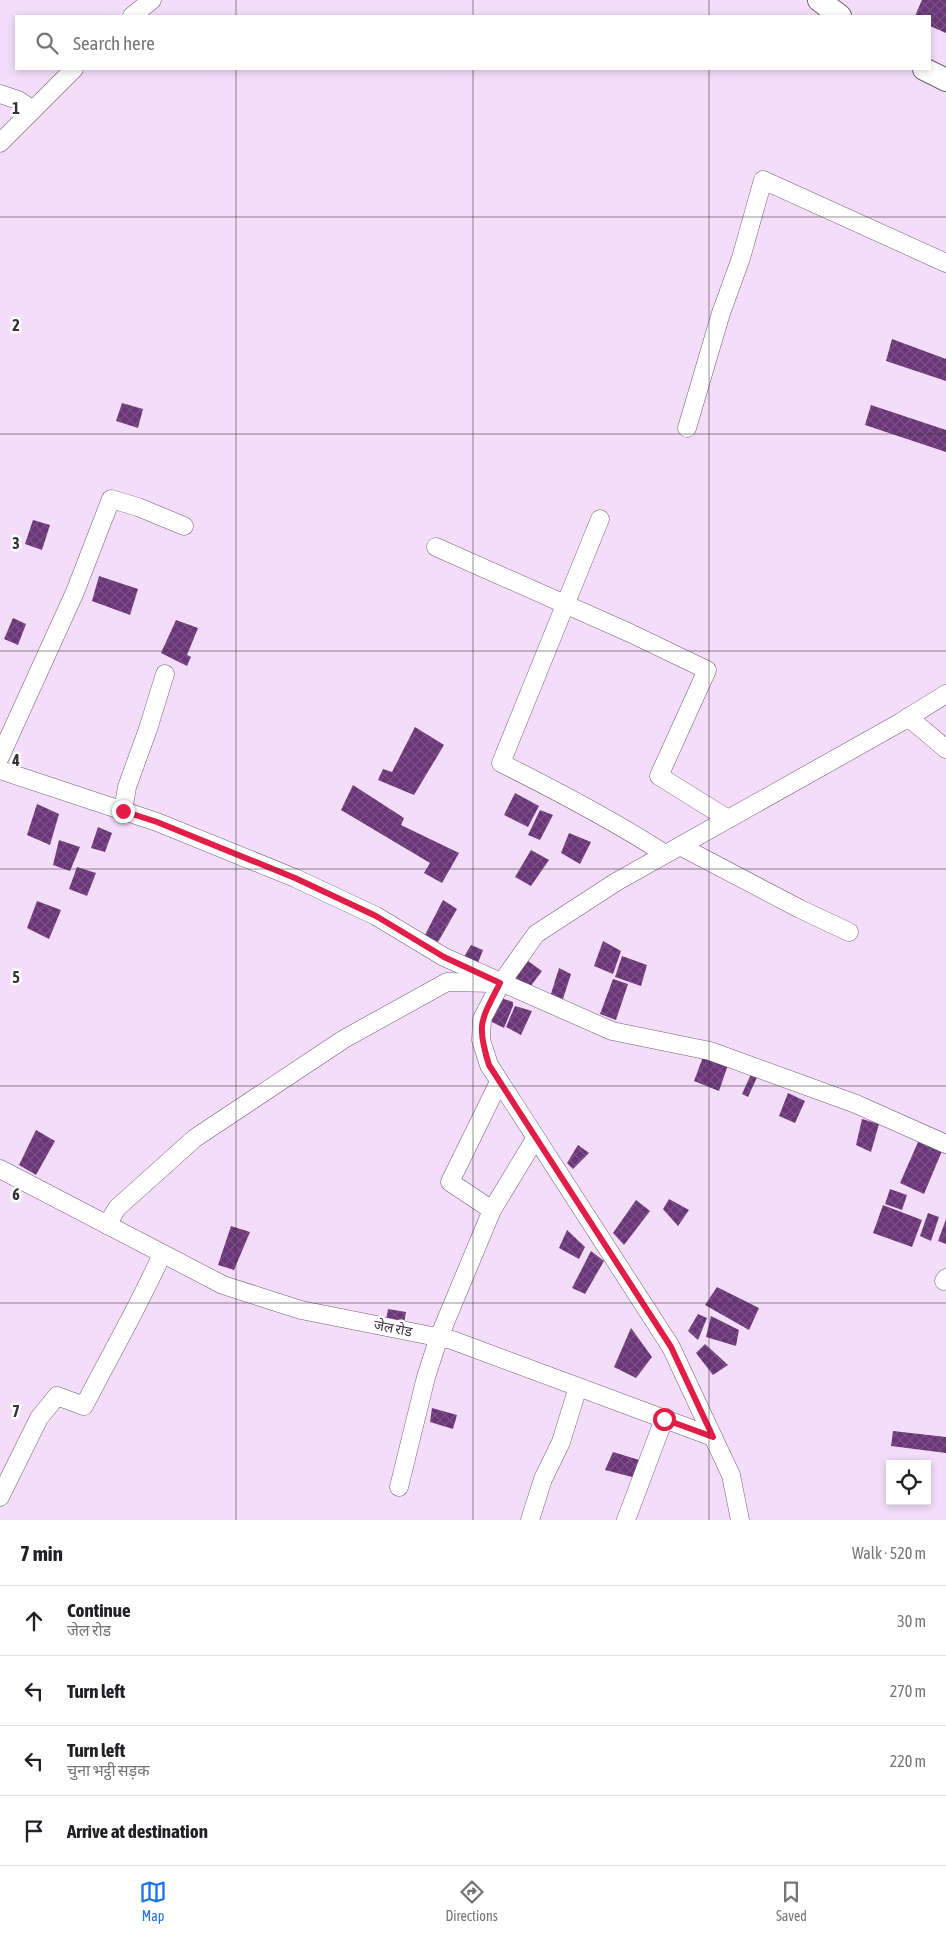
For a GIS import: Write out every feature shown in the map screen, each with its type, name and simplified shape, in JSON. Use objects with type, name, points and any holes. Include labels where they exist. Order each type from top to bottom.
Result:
[{"type":"main road","points":[[819,0],[839,15]]},
{"type":"main road","points":[[926,70],[946,80]]},
{"type":"street","points":[[133,15],[152,0]]},
{"type":"street","points":[[0,143],[73,70]]},
{"type":"street","points":[[0,94],[18,100],[32,110]]},
{"type":"street","points":[[687,428],[721,313],[741,258],[763,180],[946,263]]},
{"type":"street","points":[[0,757],[75,592],[111,499],[138,507],[184,526]]},
{"type":"street","points":[[600,519],[501,763],[639,837],[673,850],[849,932]]},
{"type":"street","points":[[436,547],[708,670],[659,776],[728,819]]},
{"type":"street","points":[[123,811],[127,787],[148,729],[164,674]]},
{"type":"street","points":[[740,1520],[731,1475],[671,1347],[489,1065],[481,1040],[482,1019],[500,983],[536,934],[616,882],[946,694]]},
{"type":"street","points":[[908,717],[946,749]]},
{"type":"street","points":[[0,770],[157,822],[295,878],[376,916],[444,957],[612,1031],[710,1051],[856,1104],[946,1144]]},
{"type":"street","points":[[107,1225],[117,1208],[195,1138],[344,1039],[447,982],[500,983]]},
{"type":"street","points":[[492,1210],[450,1182],[499,1082]]},
{"type":"street","points":[[399,1487],[426,1378],[439,1337],[492,1210],[536,1139]]},
{"type":"street","name":"जेल रोड","points":[[0,1169],[222,1285],[301,1310],[452,1340],[713,1437]]},
{"type":"street","points":[[0,1497],[38,1418],[57,1396],[84,1406],[117,1341],[145,1292],[162,1254]]},
{"type":"street","points":[[530,1520],[543,1480],[561,1442],[578,1387]]},
{"type":"street","points":[[626,1520],[664,1419]]},
{"type":"building","points":[[922,0],[946,0],[946,33],[931,26],[931,15],[915,15]]},
{"type":"building","points":[[892,339],[946,359],[946,381],[886,361]]},
{"type":"building","points":[[122,403],[143,409],[138,428],[116,421]]},
{"type":"building","points":[[871,405],[946,430],[946,452],[865,425]]},
{"type":"building","points":[[33,520],[50,525],[42,550],[25,544]]},
{"type":"building","points":[[99,576],[138,589],[130,615],[92,601]]},
{"type":"building","points":[[13,618],[26,624],[18,645],[4,639]]},
{"type":"building","points":[[176,620],[198,628],[187,655],[191,657],[187,666],[161,653]]},
{"type":"building","points":[[415,727],[444,745],[414,795],[378,780],[383,769],[392,772]]},
{"type":"building","points":[[353,785],[404,818],[401,825],[459,853],[442,883],[424,873],[430,863],[341,810]]},
{"type":"building","points":[[515,793],[539,806],[528,827],[504,815]]},
{"type":"building","points":[[37,804],[59,814],[50,845],[27,835]]},
{"type":"building","points":[[540,810],[553,815],[540,840],[528,835]]},
{"type":"building","points":[[98,827],[112,833],[105,852],[91,848]]},
{"type":"building","points":[[569,833],[591,842],[580,864],[561,853]]},
{"type":"building","points":[[59,840],[80,847],[70,871],[53,865]]},
{"type":"building","points":[[531,850],[549,860],[531,886],[515,877]]},
{"type":"building","points":[[77,867],[96,873],[87,896],[69,889]]},
{"type":"building","points":[[443,900],[457,909],[438,942],[425,935]]},
{"type":"building","points":[[37,901],[61,910],[49,939],[27,928]]},
{"type":"building","points":[[603,941],[621,951],[613,974],[594,966]]},
{"type":"building","points":[[471,945],[483,950],[476,968],[462,960]]},
{"type":"building","points":[[622,956],[647,965],[641,986],[615,977]]},
{"type":"building","points":[[528,961],[542,971],[527,991],[512,981]]},
{"type":"building","points":[[559,968],[571,974],[562,1002],[550,997]]},
{"type":"building","points":[[613,979],[628,984],[616,1020],[600,1014]]},
{"type":"building","points":[[498,997],[513,1002],[504,1028],[492,1022]]},
{"type":"building","points":[[515,1006],[532,1011],[521,1035],[506,1027]]},
{"type":"building","points":[[703,1057],[728,1065],[719,1091],[694,1081]]},
{"type":"building","points":[[752,1072],[759,1073],[748,1097],[742,1094]]},
{"type":"building","points":[[788,1093],[805,1101],[795,1123],[779,1116]]},
{"type":"building","points":[[862,1119],[879,1124],[871,1152],[856,1145]]},
{"type":"building","points":[[36,1130],[55,1141],[36,1175],[19,1165]]},
{"type":"building","points":[[918,1142],[942,1151],[924,1194],[900,1183]]},
{"type":"building","points":[[578,1145],[589,1153],[573,1169],[567,1163]]},
{"type":"building","points":[[890,1189],[907,1195],[902,1210],[885,1204]]},
{"type":"building","points":[[669,1199],[689,1210],[678,1226],[663,1209]]},
{"type":"building","points":[[636,1200],[650,1211],[624,1245],[613,1233]]},
{"type":"building","points":[[883,1205],[922,1220],[912,1247],[873,1233]]},
{"type":"building","points":[[928,1213],[939,1217],[931,1241],[920,1236]]},
{"type":"building","points":[[946,1219],[946,1244],[938,1241]]},
{"type":"building","points":[[231,1226],[250,1232],[234,1270],[218,1265]]},
{"type":"building","points":[[567,1230],[585,1247],[579,1259],[559,1248]]},
{"type":"building","points":[[591,1251],[604,1261],[585,1294],[572,1288]]},
{"type":"building","points":[[717,1287],[759,1308],[749,1330],[705,1305]]},
{"type":"building","points":[[388,1309],[406,1312],[404,1324],[386,1320]]},
{"type":"building","points":[[698,1314],[707,1318],[698,1340],[688,1331]]},
{"type":"building","points":[[711,1316],[739,1330],[736,1346],[706,1337]]},
{"type":"building","points":[[631,1328],[652,1357],[636,1378],[614,1367]]},
{"type":"building","points":[[705,1344],[728,1365],[713,1375],[696,1353]]},
{"type":"building","points":[[432,1408],[457,1415],[453,1429],[430,1422]]},
{"type":"building","points":[[893,1431],[946,1437],[946,1453],[891,1446]]},
{"type":"building","points":[[613,1452],[646,1462],[640,1479],[605,1470]]},
{"type":"route","points":[[123,811],[157,822],[295,878],[376,916],[444,957],[500,983],[482,1019],[481,1040],[489,1065],[671,1347],[713,1437],[664,1419]]}]
